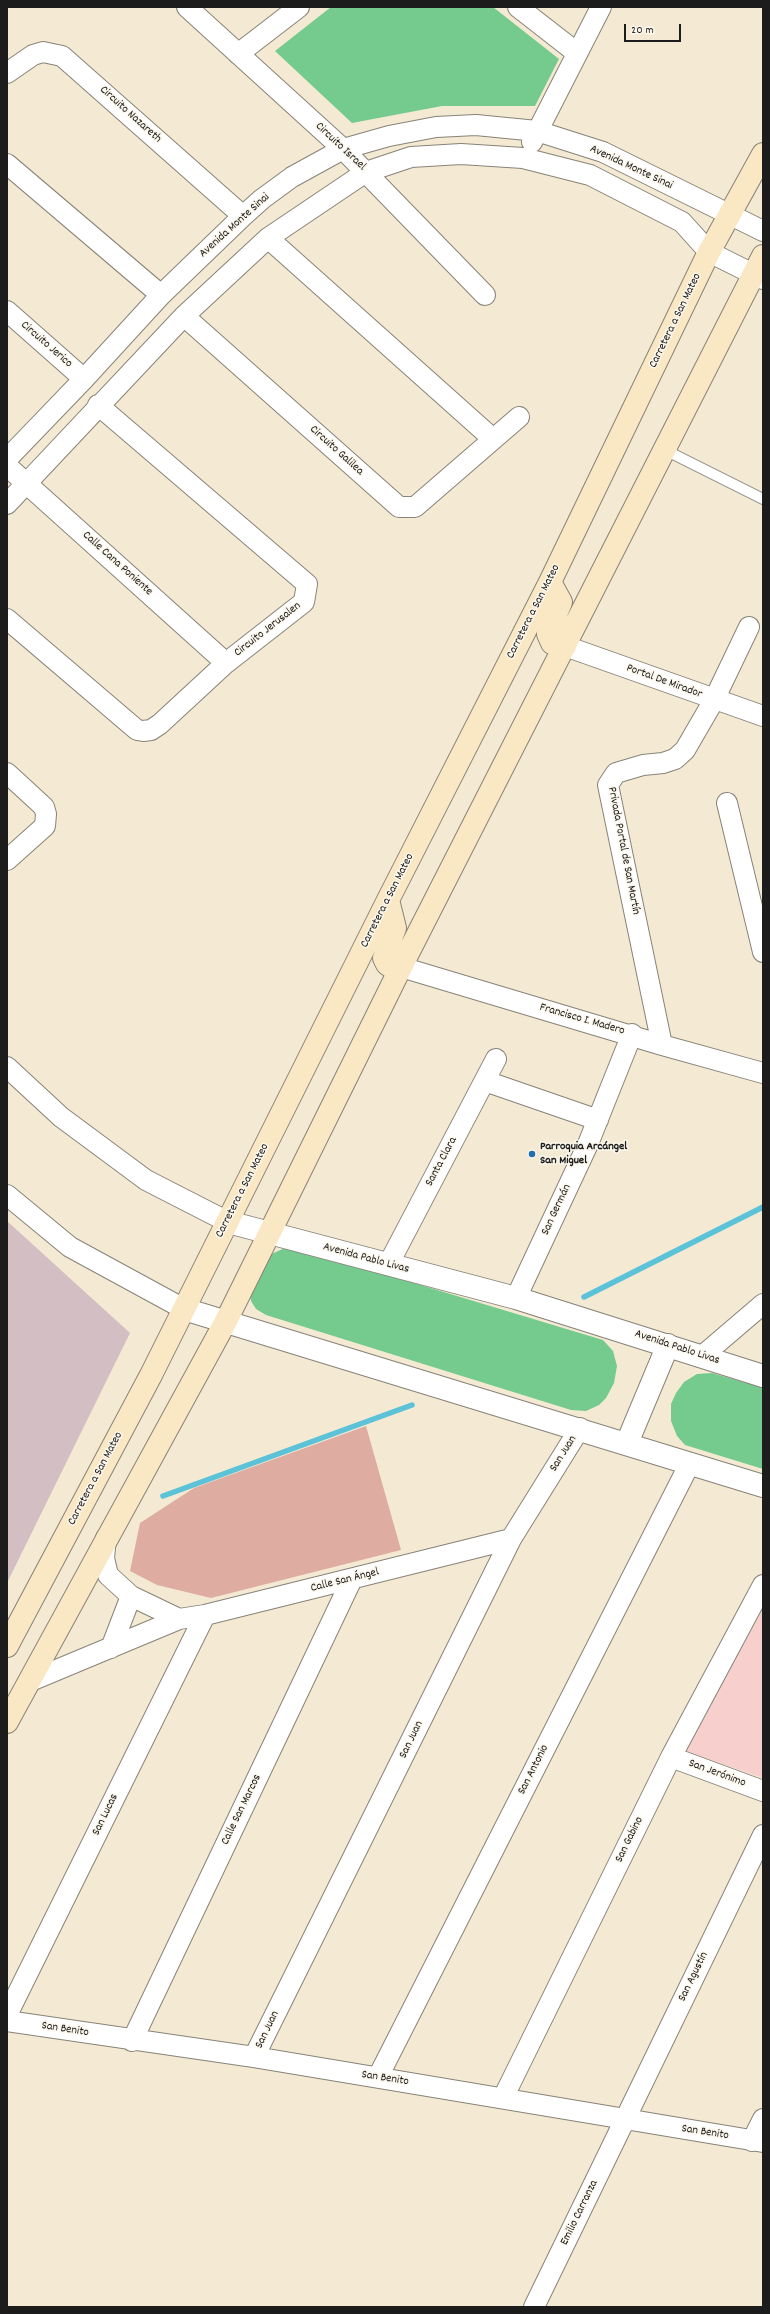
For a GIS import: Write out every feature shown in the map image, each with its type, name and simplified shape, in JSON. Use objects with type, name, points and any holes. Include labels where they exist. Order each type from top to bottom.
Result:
[{"type":"main road","name":"Carretera a San Mateo","points":[[7,1646],[152,1375],[388,900],[550,582],[709,252],[763,154]]},
{"type":"main road","points":[[7,1722],[226,1321],[401,967],[664,450],[760,270]]},
{"type":"main road","points":[[550,582],[561,602],[548,634],[552,643],[565,646]]},
{"type":"main road","points":[[388,900],[395,928],[384,958],[386,964],[393,968],[401,967]]},
{"type":"street","name":"Circuito Israel","points":[[187,7],[343,149],[485,294]]},
{"type":"street","points":[[238,54],[299,7]]},
{"type":"street","points":[[518,7],[577,53]]},
{"type":"street","points":[[523,158],[601,7]]},
{"type":"street","name":"Circuito Nazareth","points":[[7,73],[32,55],[43,52],[62,56],[243,216]]},
{"type":"street","name":"Avenida Monte Sinai","points":[[7,459],[84,379],[161,294],[243,216],[262,199],[292,177],[343,149],[389,136],[436,127],[476,125],[538,130],[603,152],[763,231]]},
{"type":"street","name":"Avenida Monte Sinai","points":[[7,504],[28,483],[98,405],[184,316],[268,238],[366,172],[411,157],[461,154],[523,158],[590,175],[682,222],[709,252]]},
{"type":"street","points":[[7,164],[161,294]]},
{"type":"street","points":[[268,238],[493,439]]},
{"type":"street","points":[[709,252],[760,270]]},
{"type":"street","name":"Circuito Jerico","points":[[7,311],[84,379]]},
{"type":"street","name":"Circuito Galilea","points":[[184,316],[399,507],[415,507],[519,416]]},
{"type":"street","name":"Circuito Jerusalen","points":[[7,619],[137,730],[151,730],[160,724],[226,663],[304,602],[307,584],[98,405]]},
{"type":"street","name":"Calle Cana Poniente","points":[[7,466],[28,483],[226,663]]},
{"type":"street","name":"Privada Portal de San Martín","points":[[662,1045],[608,785],[616,773],[675,759],[685,750],[714,700],[750,627]]},
{"type":"street","name":"Portal De Mirador","points":[[565,646],[714,700],[763,716]]},
{"type":"street","points":[[7,774],[44,807],[46,814],[45,826],[7,860]]},
{"type":"street","points":[[727,803],[763,952]]},
{"type":"street","name":"Francisco I. Madero","points":[[401,967],[632,1034],[662,1045],[763,1073]]},
{"type":"street","name":"San Germán","points":[[516,1298],[588,1144],[632,1034]]},
{"type":"street","name":"Santa Clara","points":[[388,1265],[496,1059]]},
{"type":"street","name":"Avenida Pablo Livas","points":[[7,1067],[61,1117],[146,1180],[228,1222],[516,1298],[763,1376]]},
{"type":"street","points":[[485,1081],[598,1120]]},
{"type":"street","points":[[7,1195],[70,1247],[184,1309],[580,1428],[763,1486]]},
{"type":"street","points":[[701,1357],[763,1304]]},
{"type":"street","points":[[627,1443],[668,1345]]},
{"type":"street","name":"San Juan","points":[[254,2057],[511,1539],[580,1428]]},
{"type":"street","name":"San Antonio","points":[[378,2077],[690,1463]]},
{"type":"street","points":[[107,1537],[104,1558],[108,1575],[131,1596],[179,1619]]},
{"type":"street","name":"Calle San Ángel","points":[[28,1682],[179,1619],[204,1615],[352,1580],[511,1539]]},
{"type":"street","name":"Calle San Marcos","points":[[132,2041],[352,1580]]},
{"type":"street","name":"San Gabino","points":[[503,2098],[671,1757],[763,1585]]},
{"type":"street","points":[[111,1648],[131,1596]]},
{"type":"street","name":"San Lucas","points":[[7,2015],[204,1615]]},
{"type":"street","name":"San Jerónimo","points":[[671,1757],[763,1791]]},
{"type":"street","name":"San Agustín","points":[[626,2120],[763,1835]]},
{"type":"street","name":"San Benito","points":[[7,2021],[132,2041],[254,2057],[758,2141]]},
{"type":"street","points":[[758,2141],[763,2119]]},
{"type":"street","name":"Emilio Carranza","points":[[534,2307],[626,2120]]},
{"type":"lane","points":[[664,450],[763,499]]},
{"type":"shaded area","points":[[7,1221],[130,1333],[7,1583]]},
{"type":"shaded area","points":[[763,1609],[763,1778],[685,1751]]},
{"type":"green space","points":[[331,7],[493,7],[559,59],[535,106],[442,106],[352,123],[275,51]]},
{"type":"green space","points":[[287,1247],[301,1249],[603,1340],[613,1351],[617,1366],[614,1383],[606,1398],[599,1405],[586,1411],[571,1410],[266,1315],[256,1309],[251,1301],[250,1289],[267,1256]]},
{"type":"green space","points":[[712,1373],[763,1388],[763,1469],[685,1445],[677,1436],[671,1421],[671,1404],[676,1393],[684,1382],[697,1374]]},
{"type":"building","points":[[366,1426],[401,1550],[211,1598],[157,1585],[130,1571],[140,1523],[194,1488]]},
{"type":"waterway","points":[[584,1297],[763,1207]]},
{"type":"waterway","points":[[163,1496],[412,1405]]},
{"type":"place","name":"Parroquia Arcángel San Miguel","points":[[532,1154]]}]
